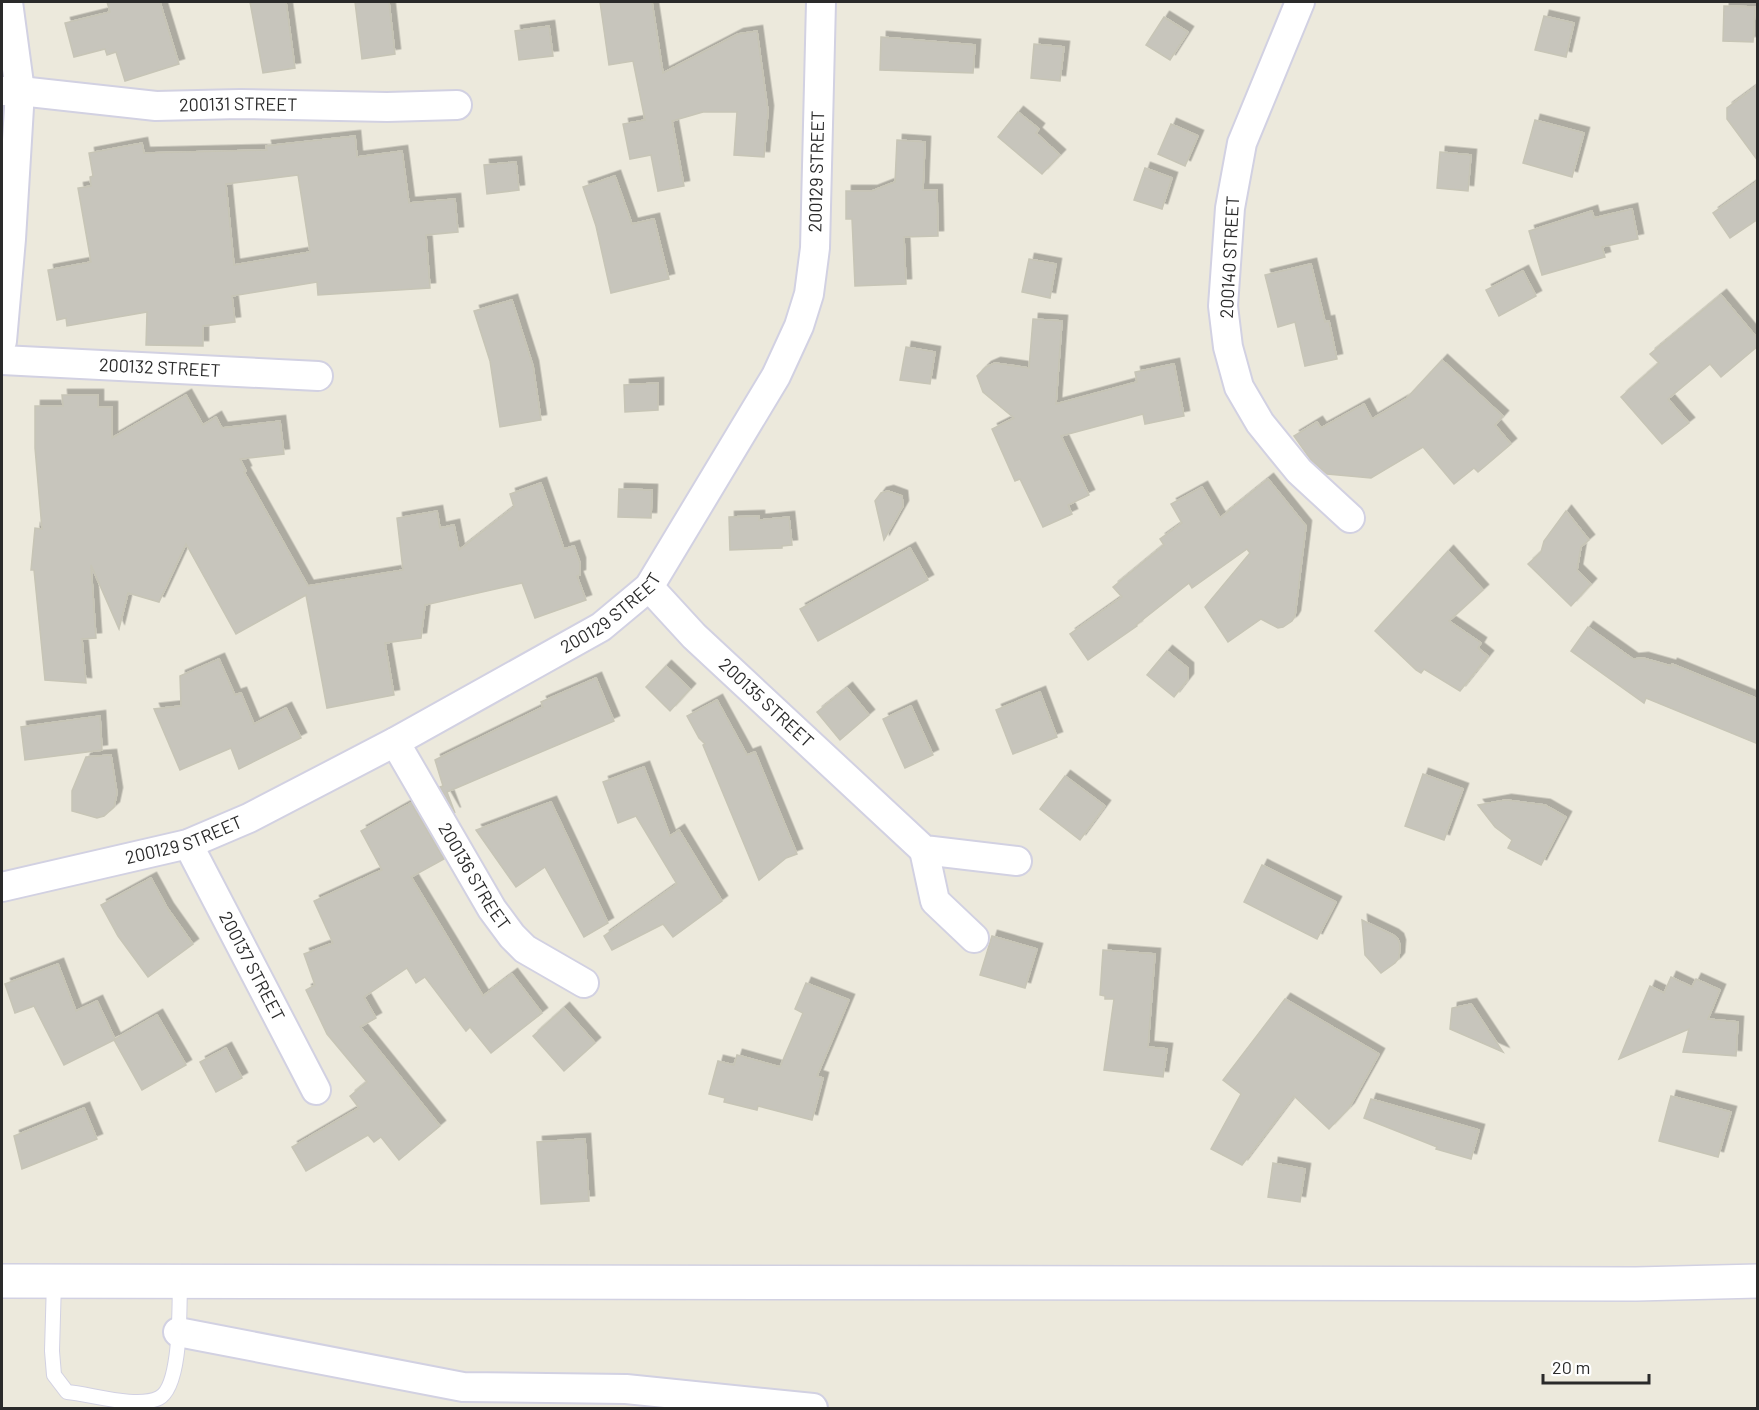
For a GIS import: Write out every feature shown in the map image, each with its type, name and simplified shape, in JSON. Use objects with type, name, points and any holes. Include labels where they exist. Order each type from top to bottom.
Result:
[{"type":"street","points":[[2,340],[10,239],[11,91],[8,2]]},
{"type":"street","name":"200129 STREET","points":[[2,887],[188,844],[249,818],[395,742],[601,627],[649,587],[776,376],[799,326],[809,294],[815,248],[821,2]]},
{"type":"street","name":"200140 STREET","points":[[1300,2],[1242,143],[1230,208],[1223,306],[1228,347],[1239,387],[1260,423],[1299,471],[1350,518]]},
{"type":"street","name":"200131 STREET","points":[[11,91],[156,106],[457,105]]},
{"type":"street","name":"200132 STREET","points":[[2,360],[318,376]]},
{"type":"street","name":"200135 STREET","points":[[649,587],[694,636],[924,850]]},
{"type":"street","name":"200136 STREET","points":[[395,742],[492,909],[512,936],[525,949],[584,983]]},
{"type":"street","name":"200137 STREET","points":[[188,844],[316,1090]]},
{"type":"street","points":[[974,938],[935,901],[924,850],[1017,861]]},
{"type":"street","points":[[2,1281],[1636,1284],[1758,1281]]},
{"type":"street","points":[[178,1332],[463,1387],[813,1408]]},
{"type":"lane","points":[[54,1281],[52,1351],[54,1375],[67,1392],[88,1394],[101,1399],[128,1401],[147,1401],[161,1397],[171,1384],[177,1350],[180,1281]]},
{"type":"building","points":[[107,2],[160,2],[179,64],[125,81],[116,52],[107,55],[105,49],[74,57],[65,23],[110,12]]},
{"type":"building","points":[[250,2],[286,2],[295,68],[263,73]]},
{"type":"building","points":[[355,2],[389,2],[395,54],[362,59]]},
{"type":"building","points":[[600,2],[652,2],[663,73],[738,34],[757,31],[768,111],[764,157],[734,155],[737,112],[703,112],[672,121],[684,186],[658,191],[651,155],[630,159],[623,124],[645,120],[633,61],[609,65]]},
{"type":"building","points":[[1724,6],[1755,7],[1753,42],[1723,41]]},
{"type":"building","points":[[1544,16],[1574,23],[1566,57],[1535,50]]},
{"type":"building","points":[[1164,17],[1188,32],[1170,60],[1146,45]]},
{"type":"building","points":[[549,26],[553,56],[519,60],[515,31]]},
{"type":"building","points":[[881,37],[975,45],[973,73],[880,70]]},
{"type":"building","points":[[1034,44],[1064,47],[1060,81],[1031,78]]},
{"type":"building","points":[[1758,85],[1758,161],[1727,119],[1727,108]]},
{"type":"building","points":[[1018,112],[1039,129],[1036,133],[1060,155],[1042,174],[998,137]]},
{"type":"building","points":[[1535,120],[1584,133],[1572,177],[1523,163]]},
{"type":"building","points":[[1171,124],[1198,136],[1185,166],[1158,154]]},
{"type":"building","points":[[355,136],[357,157],[402,151],[409,203],[455,199],[458,232],[426,235],[430,288],[318,295],[317,282],[232,296],[235,322],[203,326],[203,346],[146,345],[147,312],[67,326],[66,318],[57,320],[48,270],[91,262],[78,188],[91,186],[90,177],[93,176],[89,153],[142,143],[144,153],[267,150],[266,146]],"holes":[[[298,175],[310,252],[234,265],[226,184]]]},
{"type":"building","points":[[897,140],[925,142],[923,190],[937,190],[938,236],[904,237],[906,284],[855,286],[852,219],[846,219],[846,191],[872,191],[895,182]]},
{"type":"building","points":[[1440,152],[1471,155],[1468,191],[1437,188]]},
{"type":"building","points":[[516,162],[519,190],[487,194],[484,165]]},
{"type":"building","points":[[1145,168],[1172,178],[1162,209],[1134,200]]},
{"type":"building","points":[[615,176],[632,224],[654,219],[669,279],[611,293],[596,226],[583,187]]},
{"type":"building","points":[[1758,181],[1758,219],[1730,238],[1713,213]]},
{"type":"building","points":[[1632,209],[1638,239],[1602,247],[1605,257],[1542,275],[1529,231],[1592,211],[1594,218]]},
{"type":"building","points":[[1029,259],[1056,264],[1050,298],[1022,292]]},
{"type":"building","points":[[1311,264],[1325,322],[1329,321],[1337,359],[1305,366],[1295,322],[1278,327],[1265,275]]},
{"type":"building","points":[[1523,271],[1536,296],[1499,316],[1486,290]]},
{"type":"building","points":[[1721,295],[1758,339],[1758,346],[1721,377],[1710,364],[1668,399],[1689,423],[1662,444],[1621,397],[1659,363],[1650,354]]},
{"type":"building","points":[[512,300],[533,366],[541,420],[500,427],[490,361],[474,311]]},
{"type":"building","points":[[1033,319],[1062,321],[1056,404],[1137,382],[1135,372],[1174,364],[1184,416],[1145,424],[1143,414],[1061,436],[1089,495],[1068,505],[1072,514],[1043,527],[1020,479],[1015,481],[992,429],[1014,418],[983,392],[977,376],[986,367],[995,363],[1029,368]]},
{"type":"building","points":[[906,347],[935,352],[930,384],[900,380]]},
{"type":"building","points":[[1442,360],[1503,416],[1495,425],[1511,444],[1478,472],[1474,468],[1454,484],[1423,447],[1371,478],[1327,474],[1311,460],[1294,436],[1317,422],[1321,428],[1364,404],[1372,419],[1406,399]]},
{"type":"building","points":[[658,383],[658,410],[625,412],[624,385]]},
{"type":"building","points":[[62,395],[98,395],[98,407],[112,407],[112,438],[186,395],[203,425],[216,417],[222,428],[280,421],[284,454],[240,459],[246,471],[244,472],[308,586],[403,570],[397,518],[437,511],[440,528],[454,525],[459,550],[514,507],[510,494],[541,483],[564,549],[574,546],[580,563],[580,575],[577,576],[586,600],[535,618],[522,583],[425,605],[421,638],[385,643],[394,695],[327,708],[306,595],[236,634],[186,544],[159,602],[128,593],[119,629],[91,565],[96,638],[82,639],[86,683],[45,680],[34,570],[31,570],[35,528],[42,529],[35,448],[35,406],[63,406]]},
{"type":"building","points":[[1268,479],[1306,526],[1295,616],[1292,621],[1278,628],[1261,619],[1228,642],[1205,607],[1250,553],[1247,549],[1192,588],[1189,583],[1137,626],[1088,660],[1070,634],[1122,597],[1113,587],[1164,545],[1160,539],[1182,523],[1171,504],[1202,487],[1220,518]]},
{"type":"building","points":[[619,489],[652,490],[651,518],[618,517]]},
{"type":"building","points":[[888,491],[902,496],[903,506],[884,540],[875,501],[881,493]]},
{"type":"building","points":[[1566,511],[1589,540],[1581,547],[1577,570],[1591,584],[1571,606],[1528,564],[1541,552],[1544,541]]},
{"type":"building","points":[[759,516],[759,520],[789,517],[792,545],[782,546],[782,548],[730,550],[729,517]]},
{"type":"building","points":[[910,548],[928,580],[818,641],[800,609]]},
{"type":"building","points":[[1448,551],[1483,590],[1449,621],[1481,643],[1478,648],[1488,656],[1460,691],[1424,669],[1421,673],[1416,670],[1375,631]]},
{"type":"building","points":[[1588,627],[1633,659],[1643,658],[1671,666],[1672,664],[1758,699],[1758,744],[1646,698],[1644,703],[1571,651]]},
{"type":"building","points":[[1167,651],[1188,668],[1188,679],[1174,697],[1147,675]]},
{"type":"building","points":[[219,659],[235,695],[241,693],[254,724],[286,708],[301,738],[239,769],[231,748],[180,770],[154,709],[181,706],[180,676]]},
{"type":"building","points":[[666,666],[690,689],[670,711],[646,687]]},
{"type":"building","points":[[596,678],[614,721],[447,792],[455,813],[440,787],[443,786],[435,760],[543,707],[541,702]]},
{"type":"building","points":[[847,688],[869,715],[840,740],[817,712]]},
{"type":"building","points":[[1040,692],[1057,737],[1013,754],[996,710]]},
{"type":"building","points":[[717,700],[747,755],[755,752],[797,854],[786,858],[759,880],[703,745],[705,744],[699,738],[687,716]]},
{"type":"building","points":[[911,706],[933,755],[905,768],[883,719]]},
{"type":"building","points":[[100,716],[102,750],[25,760],[21,727]]},
{"type":"building","points":[[111,755],[117,793],[114,807],[104,816],[97,818],[72,811],[72,791],[86,757]]},
{"type":"building","points":[[644,767],[670,836],[679,830],[722,901],[673,937],[663,924],[612,950],[604,936],[677,884],[636,816],[618,823],[603,782]]},
{"type":"building","points":[[1423,774],[1463,789],[1444,840],[1405,826]]},
{"type":"building","points":[[1065,776],[1105,806],[1080,840],[1040,809]]},
{"type":"building","points":[[1506,800],[1545,805],[1566,817],[1541,865],[1508,848],[1512,840],[1495,827],[1478,805]]},
{"type":"building","points":[[551,802],[608,923],[584,937],[545,867],[516,887],[476,830]]},
{"type":"building","points":[[411,803],[444,859],[411,877],[483,996],[512,974],[542,1013],[491,1053],[470,1027],[466,1031],[425,977],[416,983],[407,968],[364,997],[376,1018],[360,1027],[440,1126],[399,1160],[381,1137],[374,1142],[368,1135],[306,1171],[292,1147],[359,1108],[350,1096],[367,1082],[327,1034],[306,990],[315,985],[304,954],[333,943],[314,901],[382,870],[361,831]]},
{"type":"building","points":[[1262,865],[1336,902],[1317,939],[1244,902]]},
{"type":"building","points":[[151,878],[168,909],[193,944],[148,977],[118,936],[101,905]]},
{"type":"building","points":[[1362,920],[1398,939],[1399,958],[1381,973],[1365,955]]},
{"type":"building","points":[[992,936],[1037,949],[1025,988],[980,975]]},
{"type":"building","points":[[1103,950],[1155,954],[1148,1047],[1167,1049],[1163,1077],[1104,1070],[1114,999],[1105,999],[1105,996],[1100,995]]},
{"type":"building","points":[[58,964],[76,1011],[97,1001],[115,1039],[157,1015],[186,1065],[142,1090],[114,1040],[64,1065],[34,1006],[15,1013],[5,984]]},
{"type":"building","points":[[1671,977],[1692,987],[1696,979],[1720,990],[1708,1019],[1738,1022],[1736,1056],[1683,1052],[1689,1029],[1619,1059],[1650,986],[1664,993]]},
{"type":"building","points":[[806,983],[849,1000],[817,1076],[823,1078],[812,1120],[758,1106],[757,1110],[724,1102],[725,1098],[709,1094],[718,1061],[734,1065],[737,1055],[780,1067],[803,1013],[795,1009]]},
{"type":"building","points":[[1285,999],[1379,1054],[1349,1108],[1329,1129],[1294,1096],[1242,1165],[1211,1149],[1241,1094],[1223,1080]]},
{"type":"building","points":[[1471,1004],[1503,1052],[1450,1029],[1452,1008]]},
{"type":"building","points":[[564,1008],[595,1043],[564,1071],[533,1036]]},
{"type":"building","points":[[226,1048],[242,1078],[216,1092],[200,1062]]},
{"type":"building","points":[[1671,1096],[1731,1112],[1718,1157],[1659,1141]]},
{"type":"building","points":[[1371,1099],[1479,1130],[1471,1159],[1436,1149],[1437,1147],[1364,1118]]},
{"type":"building","points":[[84,1108],[97,1139],[22,1169],[14,1136]]},
{"type":"building","points":[[585,1139],[589,1201],[541,1204],[537,1142]]},
{"type":"building","points":[[1273,1163],[1305,1169],[1300,1202],[1268,1197]]}]
